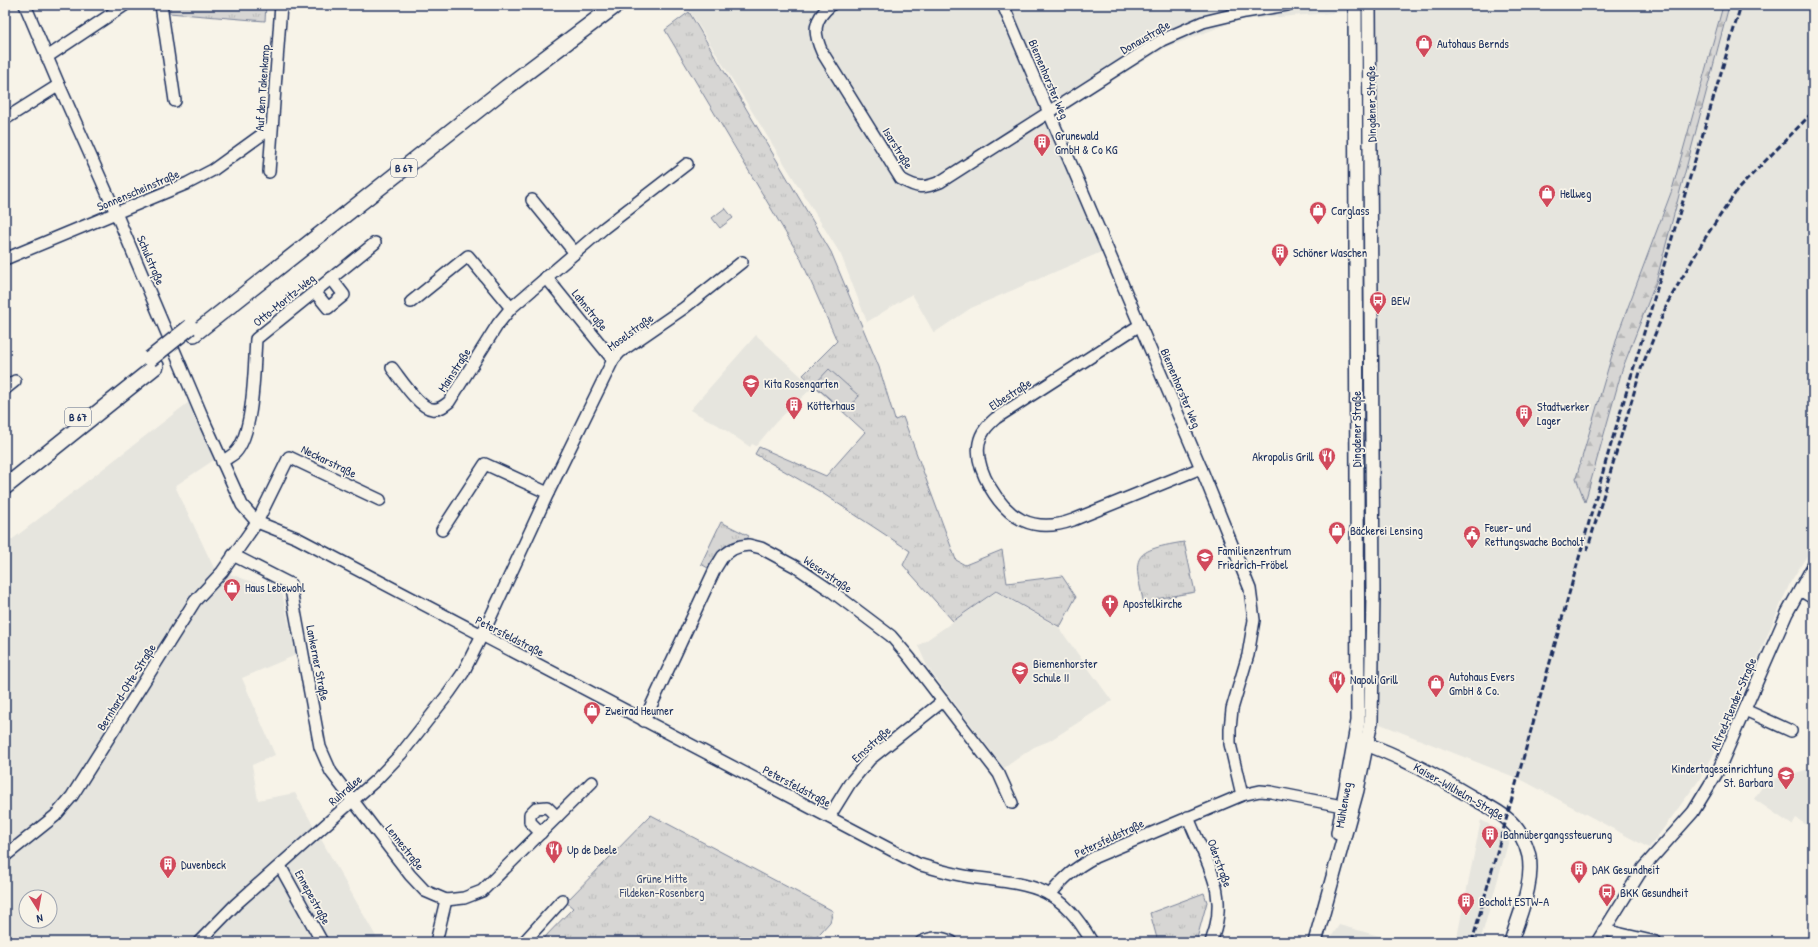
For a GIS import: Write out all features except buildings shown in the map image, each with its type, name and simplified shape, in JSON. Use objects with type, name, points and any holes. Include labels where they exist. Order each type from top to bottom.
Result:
[{"type":"highway","name":"B 67","points":[[5,475],[153,362],[501,81],[602,5]]},
{"type":"highway","name":"B 67","points":[[192,331],[616,5]]},
{"type":"highway","name":"B 67","points":[[5,487],[153,362]]},
{"type":"main road","name":"Dingdener Straße","points":[[1354,5],[1356,116],[1358,721],[1361,743]]},
{"type":"main road","name":"Dingdener Straße","points":[[1361,743],[1371,722],[1373,592],[1369,5]]},
{"type":"main road","name":"Dingdener Straße","points":[[1356,116],[1359,138],[1360,193],[1362,200],[1371,203]]},
{"type":"main road","name":"Mühlenweg","points":[[1334,869],[1342,806],[1361,743]]},
{"type":"main road","name":"Mühlenweg","points":[[1315,942],[1355,797],[1361,743]]},
{"type":"main road","name":"Kaiser-Wilhelm-Straße","points":[[1361,743],[1401,758],[1462,791],[1506,818],[1517,829],[1523,839],[1529,855],[1530,869],[1528,883],[1511,942]]},
{"type":"street","name":"Schulstraße","points":[[25,5],[116,213],[222,462],[242,505],[257,522]]},
{"type":"street","points":[[47,57],[125,5]]},
{"type":"street","points":[[161,5],[175,101]]},
{"type":"street","name":"Auf dem Takenkamp","points":[[269,172],[281,5]]},
{"type":"street","name":"Isarstraße","points":[[831,5],[818,17],[815,29],[817,41],[822,52],[901,179],[913,186],[926,188],[940,182],[1049,111]]},
{"type":"street","name":"Biemenhorster Weg","points":[[1003,5],[1201,468],[1245,575],[1253,602],[1254,620],[1248,655],[1232,710],[1230,729],[1230,744],[1242,795]]},
{"type":"street","name":"Donaustraße","points":[[1049,111],[1166,38],[1203,22],[1245,12],[1287,5]]},
{"type":"street","points":[[5,119],[59,85]]},
{"type":"street","name":"Sonnenscheinstraße","points":[[5,259],[188,183],[213,170],[271,128]]},
{"type":"street","name":"Mainstraße","points":[[392,368],[422,405],[431,409],[441,408],[449,402],[498,324],[511,308],[575,253],[687,164]]},
{"type":"street","points":[[532,200],[575,253]]},
{"type":"street","name":"Otto-Moritz-Weg","points":[[222,462],[235,452],[241,443],[249,421],[256,340],[330,278],[375,243]]},
{"type":"street","points":[[411,302],[468,256],[511,308]]},
{"type":"street","name":"Moselstraße","points":[[482,636],[548,493],[613,360],[620,352],[698,298],[742,262]]},
{"type":"street","name":"Lahnstraße","points":[[546,277],[613,360]]},
{"type":"street","points":[[315,292],[328,308],[344,295],[330,278]]},
{"type":"street","name":"Elbestraße","points":[[1140,325],[996,418],[988,425],[982,433],[978,449],[984,474],[999,502],[1007,510],[1024,521],[1046,526],[1064,524],[1201,468]]},
{"type":"street","points":[[5,389],[15,381]]},
{"type":"street","name":"Neckarstraße","points":[[257,522],[289,457],[380,500]]},
{"type":"street","points":[[442,530],[485,464],[548,493]]},
{"type":"street","name":"Bernhard-Otte-Straße","points":[[5,856],[55,816],[72,796],[195,601],[222,572],[257,522]]},
{"type":"street","name":"Petersfeldstraße","points":[[257,522],[297,538],[918,864],[949,873],[1002,880],[1030,886],[1050,895],[1065,876],[1076,867],[1119,846],[1242,795],[1260,791],[1271,792],[1342,806]]},
{"type":"street","name":"Weserstraße","points":[[644,721],[715,569],[723,556],[733,549],[749,545],[761,548],[796,568],[830,590],[891,636],[999,774],[1012,803]]},
{"type":"street","name":"Lankerner Straße","points":[[233,555],[290,584],[320,747],[331,772],[352,801]]},
{"type":"street","name":"Alfred-Flender-Straße","points":[[1597,942],[1643,868],[1692,812],[1706,792],[1718,771],[1778,632],[1813,566]]},
{"type":"street","points":[[1800,590],[1813,598]]},
{"type":"street","name":"Ruhrallee","points":[[199,942],[236,904],[386,770],[423,728],[463,673],[482,636]]},
{"type":"street","name":"Emsstraße","points":[[828,817],[850,783],[870,759],[943,701]]},
{"type":"street","points":[[1745,710],[1791,731]]},
{"type":"street","points":[[436,942],[446,900],[464,898],[482,891],[592,782]]},
{"type":"street","name":"Lennestraße","points":[[352,801],[410,875],[425,891],[446,900]]},
{"type":"street","points":[[541,833],[530,822],[530,814],[536,808],[547,807],[557,817]]},
{"type":"street","name":"Oderstraße","points":[[1188,817],[1211,870],[1219,899],[1217,923],[1211,942]]},
{"type":"street","name":"Ennepestraße","points":[[280,866],[322,942]]},
{"type":"street","points":[[1050,895],[1070,910],[1092,942]]},
{"type":"street","points":[[524,942],[562,900]]},
{"type":"street","points":[[1604,930],[1656,942]]},
{"type":"street","points":[[921,942],[932,938],[940,938],[952,942]]},
{"type":"shaded area","points":[[686,5],[1813,5],[1813,546],[1790,583],[1724,736],[1699,780],[1649,848],[1522,780],[1360,716],[1357,11],[1238,20],[1165,48],[1052,118],[1106,250],[971,308],[934,333],[912,294],[867,322],[841,255]]},
{"type":"shaded area","name":"Kita Rosengarten","points":[[756,335],[813,387],[776,422],[756,446],[752,444],[750,447],[718,425],[690,410]]},
{"type":"shaded area","points":[[189,402],[214,460],[175,486],[214,568],[282,593],[296,655],[242,678],[275,755],[252,765],[258,800],[295,793],[379,942],[5,942],[5,545]]},
{"type":"shaded area","name":"Biemenhorster Schule II","points":[[996,592],[1059,628],[1112,701],[1049,741],[1034,747],[1004,768],[928,668],[918,646]]},
{"type":"shaded area","name":"Kindertageseinrichtung St. Barbara","points":[[1813,768],[1813,829],[1796,818],[1792,825],[1754,799],[1766,781]]},
{"type":"shaded area","points":[[1481,820],[1500,830],[1509,840],[1480,942],[1456,942]]},
{"type":"shaded area","points":[[1339,925],[1401,942],[1328,942]]},
{"type":"green space","points":[[171,5],[266,5],[265,21],[169,13]]},
{"type":"green space","points":[[1723,6],[1729,6],[1656,282],[1622,370],[1585,502],[1576,478],[1619,331],[1672,190]]},
{"type":"green space","points":[[689,12],[831,252],[879,367],[895,420],[903,417],[956,560],[965,565],[1002,550],[1007,583],[1062,576],[1076,597],[1060,627],[996,591],[953,621],[903,565],[910,551],[819,491],[755,454],[759,447],[826,476],[865,432],[803,375],[837,341],[800,257],[665,30]]},
{"type":"green space","points":[[725,208],[733,218],[720,228],[712,218]]},
{"type":"green space","points":[[829,369],[859,396],[845,412],[814,385]]},
{"type":"green space","points":[[721,522],[749,536],[747,539],[728,544],[715,556],[708,568],[701,564]]},
{"type":"green space","points":[[1184,542],[1195,592],[1156,599],[1157,607],[1145,609],[1138,578],[1137,568],[1139,560],[1144,554],[1152,549]]},
{"type":"green space","name":"Grüne Mitte Fildeken-Rosenberg","points":[[651,815],[833,911],[830,922],[812,942],[540,942],[573,908],[566,902]]},
{"type":"green space","points":[[1204,893],[1207,902],[1196,942],[1158,942],[1150,913]]},
{"type":"railway","points":[[1472,942],[1606,461],[1741,5]]},
{"type":"railway","points":[[1587,551],[1641,369],[1668,302],[1707,235],[1738,189],[1813,112]]},
{"type":"place","name":"Autohaus Bernds","points":[[1424,58]]},
{"type":"place","name":"Grunewald GmbH & Co KG","points":[[1042,157]]},
{"type":"place","name":"Hellweg","points":[[1547,208]]},
{"type":"place","name":"Carglass","points":[[1318,225]]},
{"type":"place","name":"Schöner Waschen","points":[[1280,267]]},
{"type":"place","name":"BEW","points":[[1378,315]]},
{"type":"place","name":"Kita Rosengarten","points":[[751,398]]},
{"type":"place","name":"Kötterhaus","points":[[794,420]]},
{"type":"place","name":"Stadtwerker Lager","points":[[1524,428]]},
{"type":"place","name":"Akropolis Grill","points":[[1327,471]]},
{"type":"place","name":"Bäckerei Lensing","points":[[1337,545]]},
{"type":"place","name":"Feuer- und Rettungswache Bocholt","points":[[1472,549]]},
{"type":"place","name":"Familienzentrum Friedrich-Fröbel","points":[[1205,572]]},
{"type":"place","name":"Haus Lebewohl","points":[[232,602]]},
{"type":"place","name":"Apostelkirche","points":[[1110,618]]},
{"type":"place","name":"Biemenhorster Schule II","points":[[1020,685]]},
{"type":"place","name":"Napoli Grill","points":[[1337,694]]},
{"type":"place","name":"Autohaus Evers GmbH & Co.","points":[[1436,698]]},
{"type":"place","name":"Zweirad Heumer","points":[[592,725]]},
{"type":"place","name":"Kindertageseinrichtung St. Barbara","points":[[1786,790]]},
{"type":"place","name":"Bahnübergangssteuerung","points":[[1490,849]]},
{"type":"place","name":"Up de Deele","points":[[554,864]]},
{"type":"place","name":"Duvenbeck","points":[[168,879]]},
{"type":"place","name":"DAK Gesundheit","points":[[1579,884]]},
{"type":"place","name":"BKK Gesundheit","points":[[1607,907]]},
{"type":"place","name":"Bocholt ESTW-A","points":[[1466,916]]}]
